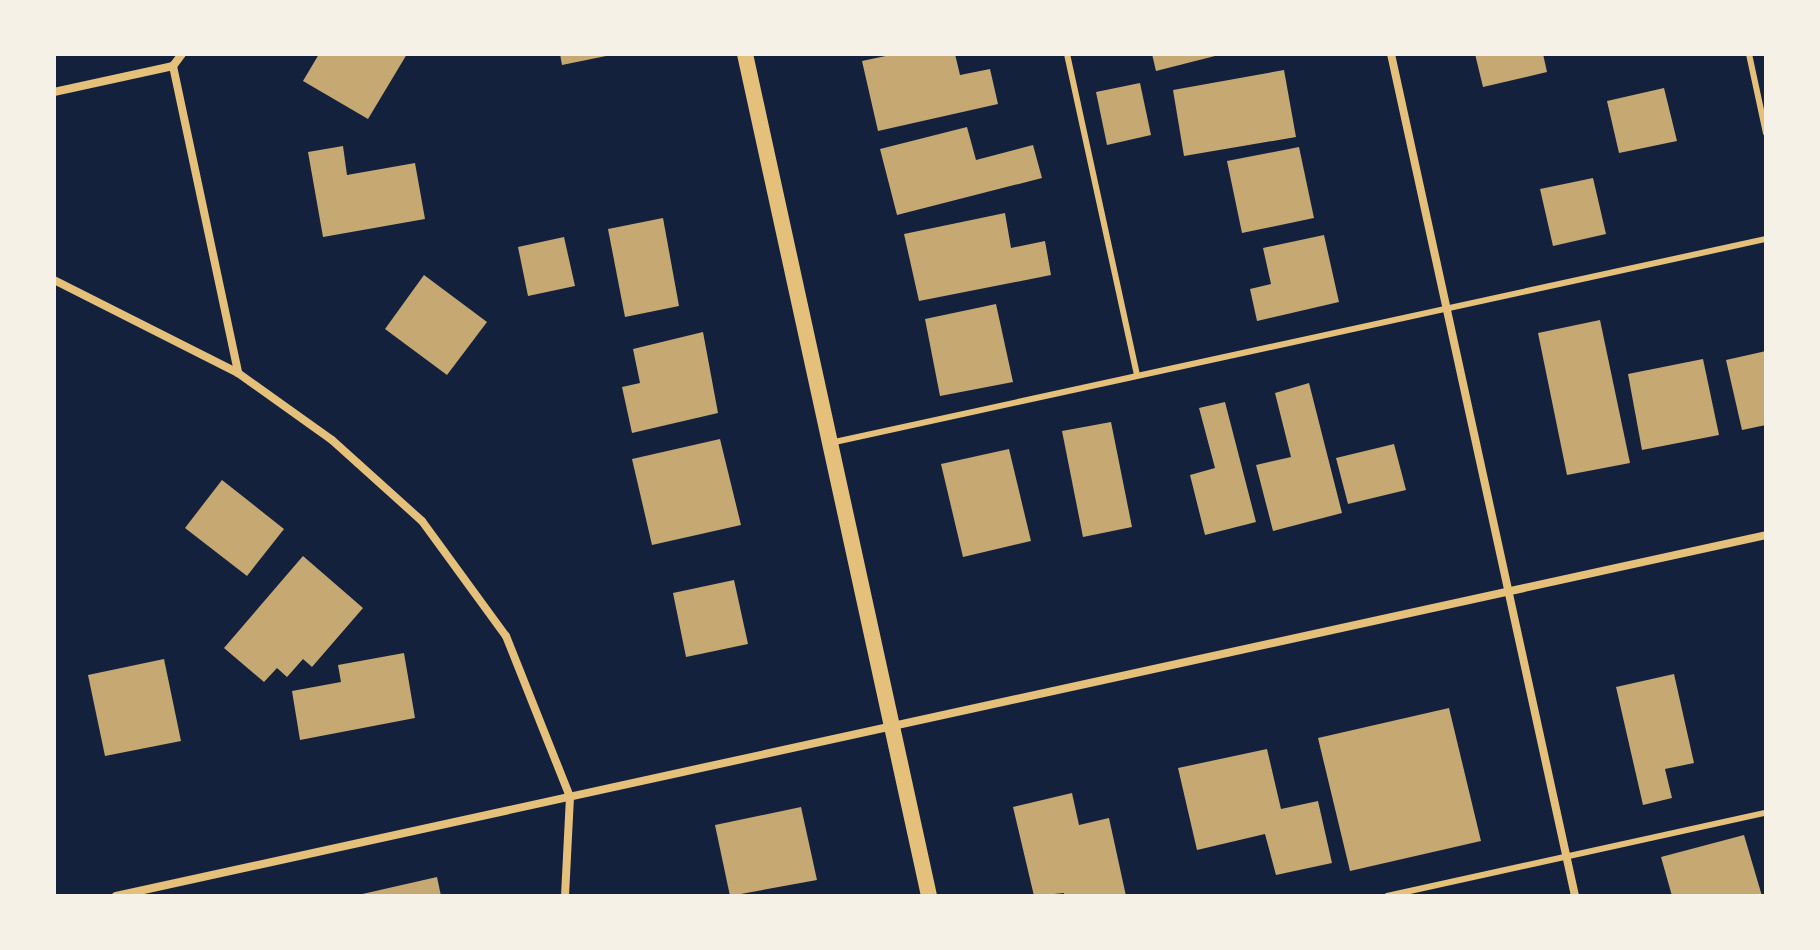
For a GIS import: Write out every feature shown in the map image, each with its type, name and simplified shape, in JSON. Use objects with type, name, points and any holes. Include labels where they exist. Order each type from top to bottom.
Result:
[{"type":"main road","points":[[745,54],[929,896]]},
{"type":"street","points":[[54,92],[173,66],[182,54]]},
{"type":"street","points":[[1391,54],[1575,896]]},
{"type":"street","points":[[173,66],[238,373]]},
{"type":"street","points":[[54,280],[238,373],[332,440],[422,521],[506,636],[570,797],[565,896]]},
{"type":"street","points":[[116,896],[1766,535]]},
{"type":"lane","points":[[1067,54],[1137,375]]},
{"type":"lane","points":[[1749,54],[1766,133]]},
{"type":"lane","points":[[830,443],[1766,239]]},
{"type":"lane","points":[[1387,896],[1766,813]]},
{"type":"building","points":[[319,54],[407,54],[368,119],[303,81]]},
{"type":"building","points":[[560,54],[611,54],[611,55],[562,65]]},
{"type":"building","points":[[895,54],[955,54],[960,75],[990,69],[998,104],[878,131],[862,61]]},
{"type":"building","points":[[1152,54],[1219,54],[1219,55],[1156,71]]},
{"type":"building","points":[[1475,54],[1543,54],[1547,72],[1483,87]]},
{"type":"building","points":[[1284,70],[1296,137],[1184,156],[1173,90]]},
{"type":"building","points":[[1140,83],[1151,135],[1107,145],[1096,92]]},
{"type":"building","points":[[1664,88],[1677,141],[1619,153],[1607,101]]},
{"type":"building","points":[[967,127],[976,160],[1033,145],[1042,178],[897,215],[880,149]]},
{"type":"building","points":[[343,146],[347,175],[415,163],[425,219],[323,237],[308,152]]},
{"type":"building","points":[[1299,147],[1314,218],[1242,233],[1227,161]]},
{"type":"building","points":[[1593,178],[1606,234],[1553,246],[1540,189]]},
{"type":"building","points":[[1005,213],[1011,248],[1045,241],[1051,275],[919,301],[904,234]]},
{"type":"building","points":[[663,218],[679,306],[625,317],[608,229]]},
{"type":"building","points":[[1324,235],[1339,302],[1257,321],[1250,289],[1271,284],[1263,248]]},
{"type":"building","points":[[564,237],[575,286],[528,296],[518,247]]},
{"type":"building","points":[[424,275],[487,322],[447,375],[385,329]]},
{"type":"building","points":[[996,304],[1013,382],[940,396],[925,319]]},
{"type":"building","points":[[1600,320],[1630,463],[1567,475],[1538,333]]},
{"type":"building","points":[[703,332],[718,413],[632,433],[622,387],[640,383],[633,349]]},
{"type":"building","points":[[1766,351],[1766,425],[1742,430],[1726,360]]},
{"type":"building","points":[[1703,359],[1719,435],[1642,450],[1628,374]]},
{"type":"building","points":[[1309,383],[1342,513],[1273,531],[1256,465],[1291,457],[1275,393]]},
{"type":"building","points":[[1225,402],[1256,522],[1205,535],[1190,475],[1215,468],[1199,408]]},
{"type":"building","points":[[1111,422],[1132,527],[1083,537],[1062,431]]},
{"type":"building","points":[[720,439],[741,525],[652,545],[632,459]]},
{"type":"building","points":[[1394,444],[1406,490],[1348,504],[1336,458]]},
{"type":"building","points":[[1009,449],[1031,541],[963,557],[941,464]]},
{"type":"building","points":[[222,480],[284,529],[247,576],[185,528]]},
{"type":"building","points":[[303,556],[363,608],[312,667],[303,659],[287,677],[277,668],[264,682],[224,648]]},
{"type":"building","points":[[734,580],[748,644],[686,657],[673,593]]},
{"type":"building","points":[[404,653],[415,718],[300,740],[292,691],[341,682],[338,665]]},
{"type":"building","points":[[164,659],[181,741],[105,756],[88,675]]},
{"type":"building","points":[[1674,674],[1694,763],[1665,769],[1672,798],[1643,805],[1616,687]]},
{"type":"building","points":[[1449,708],[1481,841],[1350,871],[1318,738]]},
{"type":"building","points":[[1267,749],[1281,809],[1318,801],[1332,863],[1276,875],[1265,834],[1197,850],[1178,768]]},
{"type":"building","points":[[1072,793],[1079,825],[1109,818],[1126,896],[1064,896],[1064,893],[1034,896],[1013,807]]},
{"type":"building","points":[[801,807],[817,880],[730,896],[715,825]]},
{"type":"building","points":[[1744,835],[1762,896],[1672,896],[1661,857]]},
{"type":"building","points":[[437,877],[441,896],[358,896],[358,895]]}]
